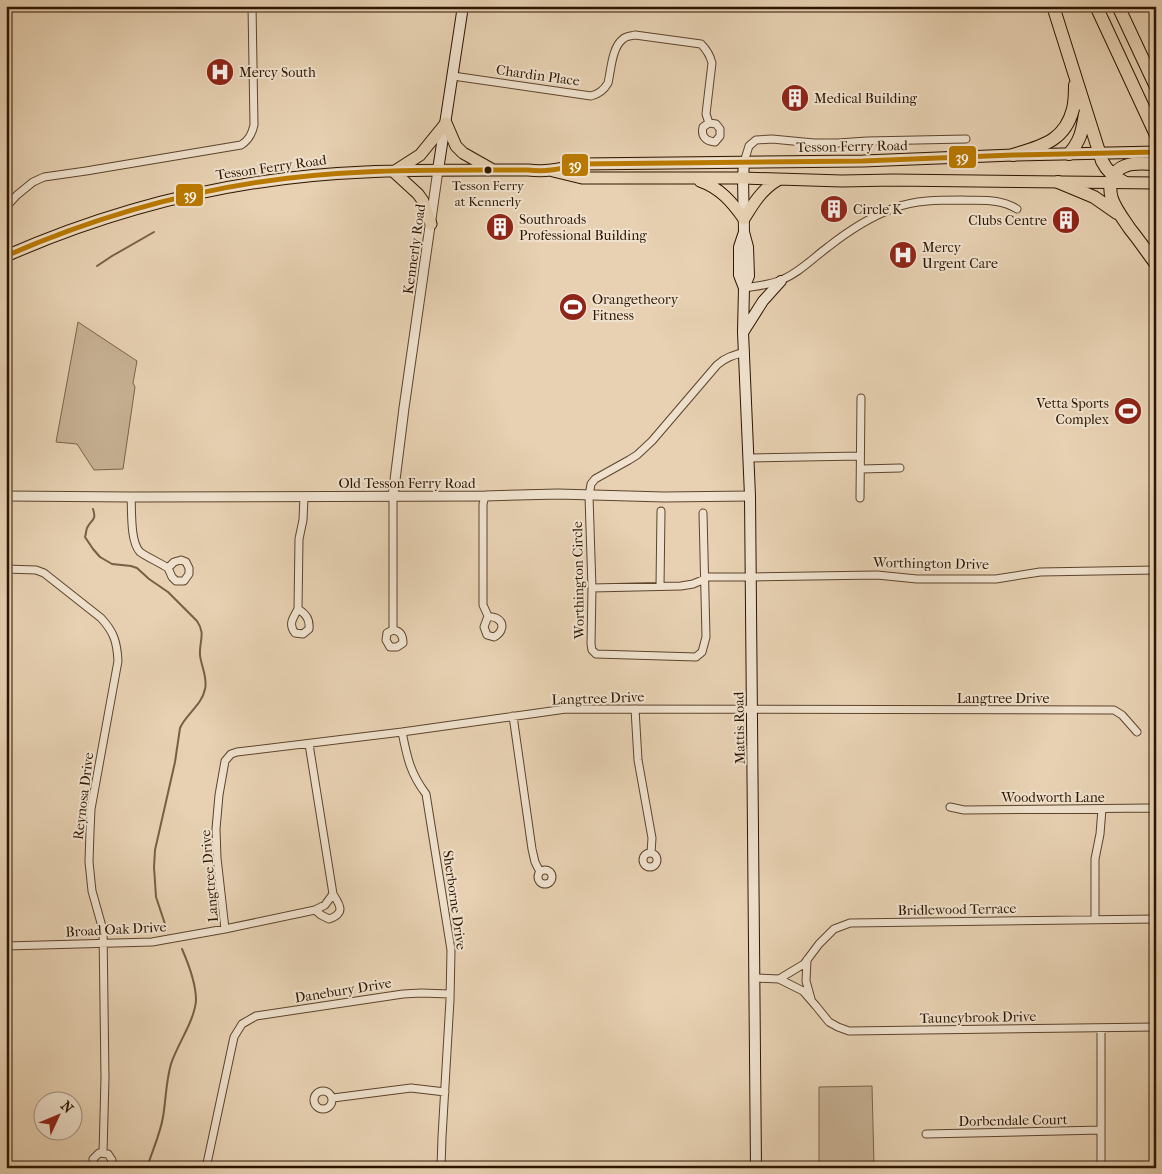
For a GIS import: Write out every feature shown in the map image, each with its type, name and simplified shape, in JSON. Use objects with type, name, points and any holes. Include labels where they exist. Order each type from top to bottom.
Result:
[{"type":"highway","points":[[1052,6],[1099,154],[1104,167],[1116,180]]},
{"type":"highway","points":[[1096,6],[1156,135]]},
{"type":"highway","points":[[1118,6],[1156,87]]},
{"type":"highway","points":[[1014,156],[1051,141],[1065,127],[1074,106],[1076,80]]},
{"type":"highway","points":[[1069,154],[1080,138],[1085,109]]},
{"type":"highway","points":[[431,224],[423,201],[394,172],[420,155],[446,123],[456,146],[463,153],[494,170]]},
{"type":"highway","name":"Tesson Ferry Road","points":[[550,171],[580,164],[864,162],[1069,154],[1099,154],[1132,158],[1156,152]]},
{"type":"highway","points":[[1156,164],[1132,158],[1117,170],[1116,180],[1110,187],[1114,205],[1156,264]]},
{"type":"highway","name":"Tesson Ferry Road","points":[[6,256],[96,220],[177,197],[219,188],[285,178],[358,172],[494,170],[550,171],[582,178],[1058,182],[1116,180],[1156,183]]},
{"type":"highway","points":[[694,179],[709,184],[722,192],[733,203],[744,219],[753,203],[764,190],[778,180]]},
{"type":"highway","points":[[1058,182],[1094,197],[1122,217]]},
{"type":"main road","name":"Kennerly Road","points":[[438,170],[464,6]]},
{"type":"main road","name":"Mattis Road","points":[[744,162],[744,232],[748,247],[749,276],[744,288],[744,332],[750,496],[756,1168]]},
{"type":"main road","points":[[744,332],[763,301],[781,280]]},
{"type":"street","points":[[6,207],[33,182],[44,177],[241,145],[246,142],[250,138],[254,125],[252,6]]},
{"type":"street","name":"Chardin Place","points":[[453,76],[591,96],[606,88],[614,51],[624,37],[635,35],[701,44],[711,56],[712,63],[706,114],[709,123]]},
{"type":"street","points":[[744,162],[750,146],[756,140],[772,139],[838,143],[966,139]]},
{"type":"street","name":"Kennerly Road","points":[[393,496],[438,170]]},
{"type":"street","points":[[744,288],[781,280],[796,272],[849,232],[884,212],[906,204],[952,200],[1001,201],[1017,209]]},
{"type":"street","points":[[745,352],[732,355],[717,365],[652,442],[637,455],[595,479],[590,484],[589,496],[750,496]]},
{"type":"street","points":[[860,498],[861,398]]},
{"type":"street","points":[[749,458],[860,456]]},
{"type":"street","points":[[861,469],[900,468]]},
{"type":"street","name":"Old Tesson Ferry Road","points":[[6,496],[485,496],[558,494],[589,496]]},
{"type":"street","points":[[298,609],[299,539],[303,520],[304,496]]},
{"type":"street","points":[[393,496],[394,630]]},
{"type":"street","points":[[485,496],[483,504],[484,605],[488,616]]},
{"type":"street","name":"Worthington Circle","points":[[589,496],[592,588],[591,644],[592,650],[596,654],[696,657],[702,652],[706,637],[703,513]]},
{"type":"street","points":[[132,497],[134,536],[140,552],[168,568]]},
{"type":"street","points":[[660,586],[661,511]]},
{"type":"street","name":"Reynosa Drive","points":[[6,569],[36,570],[44,573],[101,618],[113,634],[117,646],[118,660],[91,809],[89,862],[92,891],[103,930],[105,1078],[103,1153]]},
{"type":"street","name":"Worthington Drive","points":[[592,588],[681,586],[693,584],[705,578],[877,575],[917,579],[996,579],[1040,572],[1156,570]]},
{"type":"street","points":[[635,708],[638,760],[652,838],[651,853]]},
{"type":"street","name":"Langtree Drive","points":[[226,929],[217,858],[216,829],[219,794],[225,761],[227,756],[237,752],[402,732],[566,709],[1114,710],[1122,715],[1137,732]]},
{"type":"street","points":[[513,716],[532,849],[540,872]]},
{"type":"street","name":"Sherborne Drive","points":[[402,732],[408,762],[418,784],[426,794],[451,950],[442,1168]]},
{"type":"street","name":"Broad Oak Drive","points":[[309,744],[333,894],[340,904],[340,911],[336,917],[329,919],[315,910]]},
{"type":"street","name":"Woodworth Lane","points":[[950,807],[964,810],[1150,808],[1156,810]]},
{"type":"street","points":[[1095,919],[1094,859],[1100,834],[1102,809]]},
{"type":"street","name":"Broad Oak Drive","points":[[6,946],[152,942],[315,910],[325,905],[333,894]]},
{"type":"street","name":"Bridlewood Terrace","points":[[780,979],[804,964],[819,944],[834,929],[850,923],[1156,919]]},
{"type":"street","name":"Tauneybrook Drive","points":[[807,960],[806,981],[813,1002]]},
{"type":"street","name":"Tauneybrook Drive","points":[[754,978],[780,979],[802,990],[829,1022],[850,1031],[1156,1027]]},
{"type":"street","name":"Danebury Drive","points":[[206,1168],[234,1037],[242,1024],[256,1016],[403,994],[450,994]]},
{"type":"street","points":[[1101,1028],[1101,1168]]},
{"type":"street","points":[[333,1098],[411,1088],[444,1092]]},
{"type":"street","name":"Dorbendale Court","points":[[926,1134],[1101,1130]]},
{"type":"street","name":"Reynosa Drive","points":[[95,1168],[93,1159],[99,1153],[108,1154],[112,1160],[110,1168]]},
{"type":"shaded area","points":[[78,322],[137,361],[123,469],[94,470],[77,444],[56,442]]},
{"type":"shaded area","points":[[872,1086],[874,1165],[877,1168],[819,1168],[819,1087]]},
{"type":"waterway","points":[[97,266],[154,232]]},
{"type":"waterway","points":[[93,509],[94,518],[87,528],[85,537],[100,557],[112,564],[137,568],[168,592],[197,621],[201,630],[200,655],[206,685],[201,700],[180,728],[175,762],[155,850],[156,897],[167,930]]},
{"type":"waterway","points":[[147,1168],[162,1124],[171,1064],[195,1008],[196,994],[190,968],[182,949]]},
{"type":"transit line","name":"39","points":[[6,256],[93,222],[137,208],[227,187],[318,175],[409,170],[543,171],[580,164],[863,161],[1156,152]]},
{"type":"place","name":"Mercy South","points":[[220,72]]},
{"type":"place","name":"Medical Building","points":[[795,98]]},
{"type":"place","name":"Tesson Ferry at Kennerly","points":[[488,170]]},
{"type":"place","name":"Circle K","points":[[834,209]]},
{"type":"place","name":"Clubs Centre","points":[[1066,220]]},
{"type":"place","name":"Southroads Professional Building","points":[[500,227]]},
{"type":"place","name":"Mercy Urgent Care","points":[[903,255]]},
{"type":"place","name":"Orangetheory Fitness","points":[[573,307]]},
{"type":"place","name":"Vetta Sports Complex","points":[[1128,411]]}]
